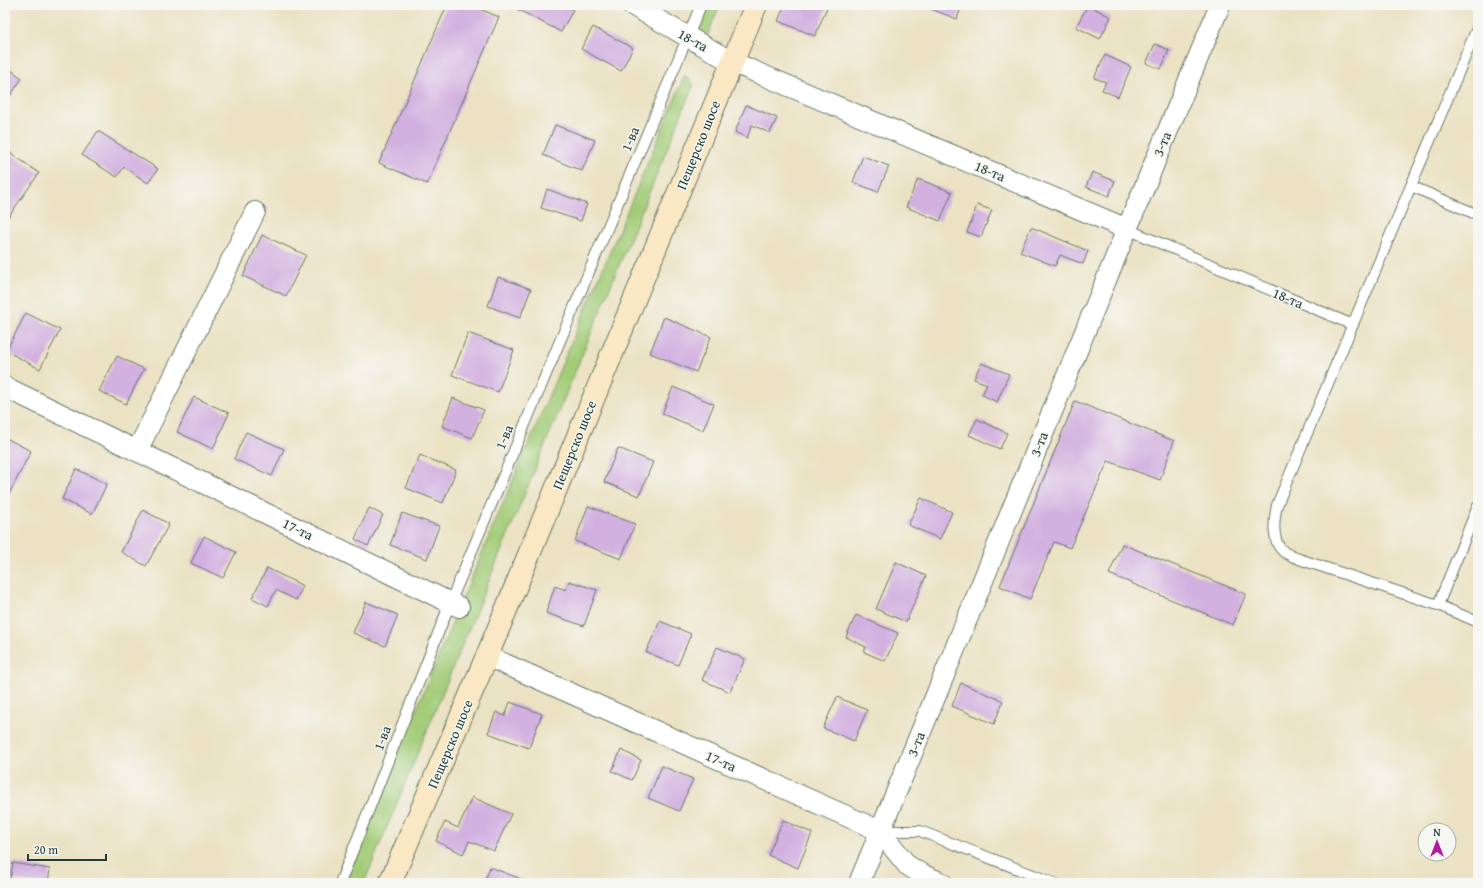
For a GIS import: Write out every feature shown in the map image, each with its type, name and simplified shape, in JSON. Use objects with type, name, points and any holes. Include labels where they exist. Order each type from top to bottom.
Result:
[{"type":"main road","name":"Пещерско шосе","points":[[390,883],[487,656],[756,5]]},
{"type":"street","name":"18-та","points":[[632,5],[732,62],[1127,229]]},
{"type":"street","name":"3-та","points":[[860,883],[1220,5]]},
{"type":"street","points":[[137,451],[255,212]]},
{"type":"street","name":"17-та","points":[[5,387],[454,605]]},
{"type":"street","name":"17-та","points":[[487,656],[880,832],[907,865],[922,875],[942,883]]},
{"type":"lane","name":"1-ва","points":[[340,883],[701,5]]},
{"type":"lane","points":[[1477,30],[1276,505],[1274,519],[1276,538],[1283,552],[1438,605],[1478,622]]},
{"type":"lane","points":[[1411,186],[1478,215]]},
{"type":"lane","name":"18-та","points":[[1127,229],[1353,325]]},
{"type":"lane","points":[[1438,605],[1478,506]]},
{"type":"lane","points":[[880,832],[920,831],[1054,883]]},
{"type":"green space","points":[[703,5],[720,5],[703,46],[688,37]]},
{"type":"green space","points":[[685,75],[694,84],[364,883],[344,883],[459,607]]},
{"type":"building","points":[[447,5],[470,5],[499,17],[427,184],[379,163]]},
{"type":"building","points":[[516,5],[564,5],[573,10],[561,32],[515,8]]},
{"type":"building","points":[[785,5],[828,5],[815,36],[778,21]]},
{"type":"building","points":[[920,5],[962,5],[957,19]]},
{"type":"building","points":[[1088,5],[1111,17],[1100,39],[1076,27]]},
{"type":"building","points":[[593,27],[633,48],[621,71],[581,49]]},
{"type":"building","points":[[1155,44],[1169,50],[1161,69],[1146,63]]},
{"type":"building","points":[[1105,55],[1131,67],[1118,97],[1102,90],[1106,82],[1094,78]]},
{"type":"building","points":[[5,66],[22,78],[5,104]]},
{"type":"building","points":[[746,105],[777,118],[770,133],[752,125],[747,138],[735,132]]},
{"type":"building","points":[[555,125],[595,140],[582,171],[543,155]]},
{"type":"building","points":[[98,131],[158,169],[148,183],[124,167],[117,177],[82,155]]},
{"type":"building","points":[[5,149],[39,173],[9,216],[5,214]]},
{"type":"building","points":[[863,156],[889,166],[878,192],[853,182]]},
{"type":"building","points":[[1092,172],[1115,181],[1109,196],[1086,187]]},
{"type":"building","points":[[918,179],[952,192],[940,221],[906,207]]},
{"type":"building","points":[[547,189],[587,204],[581,221],[541,208]]},
{"type":"building","points":[[977,205],[992,210],[981,237],[967,232]]},
{"type":"building","points":[[1031,227],[1088,251],[1083,264],[1060,255],[1055,266],[1020,252]]},
{"type":"building","points":[[262,235],[306,255],[286,296],[243,276]]},
{"type":"building","points":[[498,277],[531,289],[520,318],[488,306]]},
{"type":"building","points":[[26,313],[60,330],[40,369],[6,351]]},
{"type":"building","points":[[664,317],[711,337],[696,372],[650,353]]},
{"type":"building","points":[[468,333],[514,350],[498,392],[452,375]]},
{"type":"building","points":[[117,356],[144,369],[126,404],[99,391]]},
{"type":"building","points":[[981,363],[1009,374],[997,402],[982,395],[987,384],[974,379]]},
{"type":"building","points":[[673,387],[714,404],[703,430],[662,414]]},
{"type":"building","points":[[194,397],[229,413],[213,449],[177,432]]},
{"type":"building","points":[[453,398],[484,410],[472,438],[442,426]]},
{"type":"building","points":[[1075,401],[1174,441],[1160,480],[1108,461],[1070,548],[1054,542],[1030,599],[1000,586]]},
{"type":"building","points":[[977,419],[1007,433],[1000,449],[969,435]]},
{"type":"building","points":[[246,432],[284,449],[272,476],[234,459]]},
{"type":"building","points":[[6,438],[31,451],[9,494],[5,492]]},
{"type":"building","points":[[618,448],[653,462],[639,496],[604,482]]},
{"type":"building","points":[[420,455],[456,470],[443,503],[406,488]]},
{"type":"building","points":[[76,469],[107,484],[92,514],[62,499]]},
{"type":"building","points":[[921,498],[952,512],[940,539],[908,525]]},
{"type":"building","points":[[588,506],[635,524],[621,559],[575,541]]},
{"type":"building","points":[[369,508],[383,515],[368,546],[355,539]]},
{"type":"building","points":[[143,510],[169,524],[146,566],[121,552]]},
{"type":"building","points":[[402,513],[439,526],[427,559],[390,545]]},
{"type":"building","points":[[204,536],[236,552],[223,578],[191,563]]},
{"type":"building","points":[[1122,544],[1246,594],[1233,625],[1109,574]]},
{"type":"building","points":[[896,562],[926,576],[906,622],[876,609]]},
{"type":"building","points":[[267,568],[303,586],[296,600],[276,590],[268,606],[252,598]]},
{"type":"building","points":[[569,581],[597,590],[584,626],[546,613],[555,586],[566,590]]},
{"type":"building","points":[[366,602],[398,615],[385,646],[353,633]]},
{"type":"building","points":[[856,615],[898,633],[885,661],[864,652],[866,647],[846,637]]},
{"type":"building","points":[[660,621],[691,634],[678,665],[646,652]]},
{"type":"building","points":[[717,647],[745,659],[730,692],[702,680]]},
{"type":"building","points":[[961,683],[1003,701],[994,724],[952,706]]},
{"type":"building","points":[[837,697],[867,710],[854,741],[823,728]]},
{"type":"building","points":[[510,702],[542,714],[529,748],[488,733],[496,712],[505,716]]},
{"type":"building","points":[[621,750],[641,760],[632,780],[612,771]]},
{"type":"building","points":[[662,766],[693,779],[679,811],[648,798]]},
{"type":"building","points":[[472,797],[511,814],[494,851],[469,841],[463,854],[436,841],[445,822],[458,828]]},
{"type":"building","points":[[783,820],[812,833],[798,868],[768,855]]},
{"type":"building","points":[[13,863],[50,869],[48,883],[29,883],[10,879]]},
{"type":"building","points":[[490,867],[531,883],[484,883]]}]
